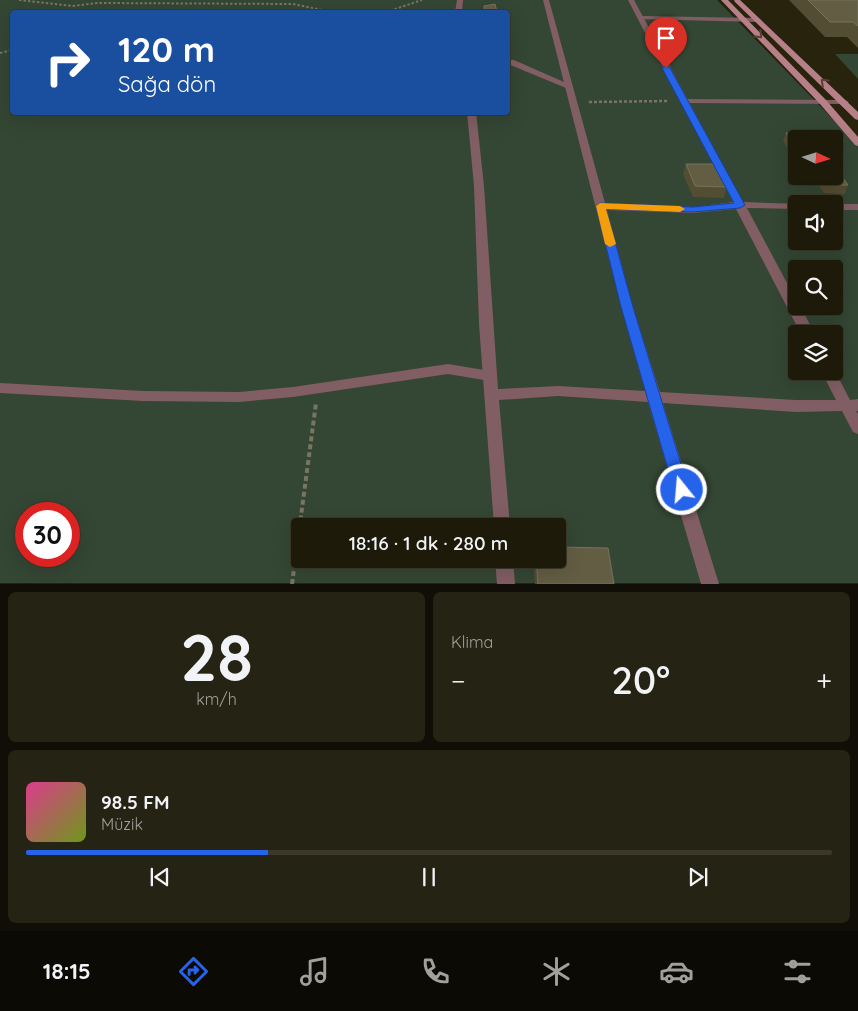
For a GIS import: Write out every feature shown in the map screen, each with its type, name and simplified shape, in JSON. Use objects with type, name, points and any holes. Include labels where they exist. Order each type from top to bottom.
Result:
[{"type":"main road","points":[[724,0],[823,102],[858,143]]},
{"type":"main road","points":[[736,0],[845,102],[858,117]]},
{"type":"street","points":[[546,0],[627,307],[710,584]]},
{"type":"street","points":[[631,0],[803,325]]},
{"type":"street","points":[[471,115],[479,186],[490,376],[501,518]]},
{"type":"street","points":[[600,206],[693,210],[740,205],[788,206]]},
{"type":"street","points":[[843,207],[858,207]]},
{"type":"street","points":[[834,380],[852,405],[858,428]]},
{"type":"street","points":[[492,395],[558,391],[796,406],[852,405]]},
{"type":"street","points":[[505,568],[506,584]]},
{"type":"lane","points":[[640,18],[757,20]]},
{"type":"lane","points":[[511,62],[569,86]]},
{"type":"lane","points":[[683,101],[845,102]]},
{"type":"lane","points":[[0,388],[143,396],[239,398],[448,369],[490,376]]},
{"type":"path","points":[[19,0],[72,6],[98,3],[293,4],[322,10]]},
{"type":"path","points":[[293,4],[294,0]]},
{"type":"path","points":[[392,10],[422,0]]},
{"type":"path","points":[[573,102],[683,101]]},
{"type":"path","points":[[292,584],[318,388]]},
{"type":"green space","points":[[0,0],[717,0],[858,145],[858,583],[0,583]]},
{"type":"green space","points":[[835,54],[858,54],[858,79]]},
{"type":"building","points":[[808,0],[858,0],[858,26],[853,22],[830,22]]},
{"type":"building","points":[[495,4],[496,10],[484,10],[484,6]]},
{"type":"building","points":[[686,164],[716,164],[727,187],[695,186]]},
{"type":"building","points":[[843,178],[848,185],[843,185]]},
{"type":"building","points":[[566,547],[608,548],[614,584],[538,584],[537,568],[566,568]]},
{"type":"slow traffic","points":[[610,244],[600,206],[680,209]]},
{"type":"route","points":[[666,68],[740,205],[693,210],[600,206],[627,307],[682,490]]}]
